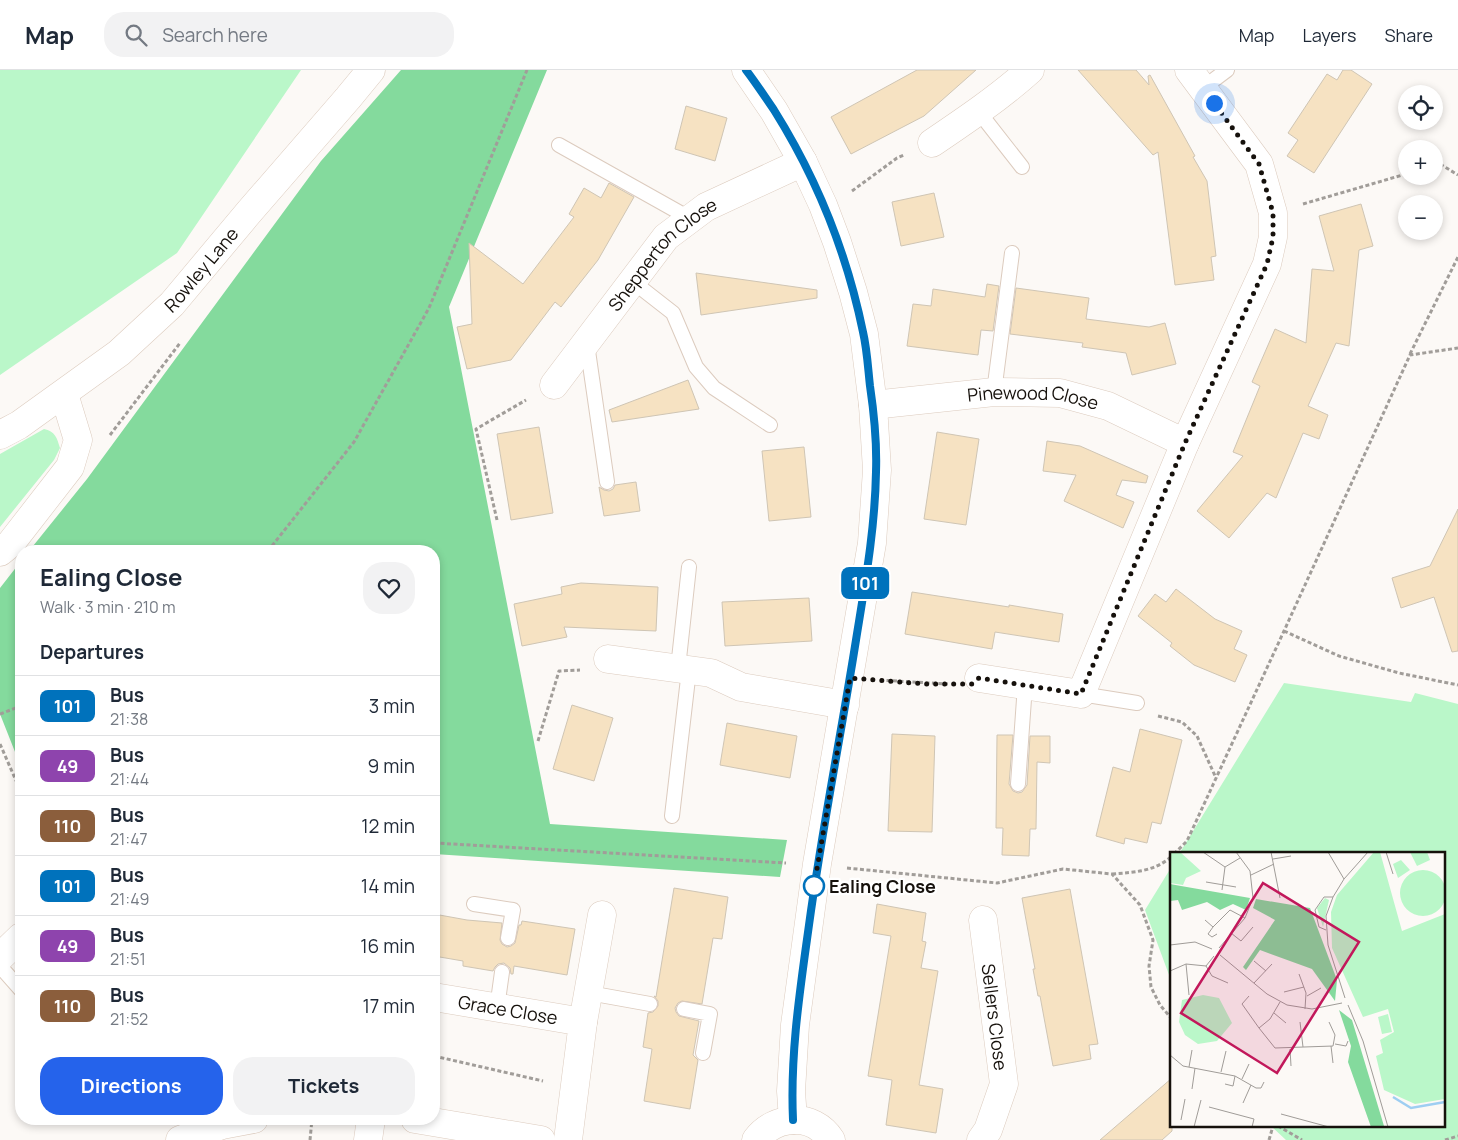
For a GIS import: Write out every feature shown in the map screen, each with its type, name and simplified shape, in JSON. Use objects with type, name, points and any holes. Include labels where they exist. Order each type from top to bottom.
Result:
[{"type":"street","name":"Rowley Lane","points":[[0,435],[19,425],[64,394],[119,353],[172,304],[371,70]]},
{"type":"street","points":[[746,70],[774,111],[803,162],[823,204],[837,242],[858,308],[864,334],[873,405],[877,470],[872,543],[817,864],[795,1025],[791,1091],[793,1120]]},
{"type":"street","points":[[932,143],[979,112],[1011,88],[1030,70]]},
{"type":"street","points":[[979,678],[1081,694],[1185,443],[1267,264],[1273,237],[1273,213],[1259,164],[1196,79]]},
{"type":"street","name":"Shepperton Close","points":[[554,385],[666,237],[706,207],[803,162]]},
{"type":"street","name":"Pinewood Close","points":[[873,405],[994,392],[1060,393],[1108,406],[1185,443]]},
{"type":"street","points":[[0,552],[11,544],[70,467],[78,440],[64,394]]},
{"type":"street","points":[[608,658],[711,673],[742,687],[845,706]]},
{"type":"street","name":"Grace Close","points":[[568,1140],[583,1022],[602,915]]},
{"type":"street","name":"Sellers Close","points":[[981,1140],[988,1130],[1004,1084],[983,920]]},
{"type":"street","points":[[0,957],[15,943]]},
{"type":"street","name":"Grace Close","points":[[440,999],[583,1022]]},
{"type":"street","points":[[756,1140],[767,1128],[779,1122],[793,1120],[806,1122],[819,1128],[831,1140]]},
{"type":"street","points":[[440,1123],[540,1140]]},
{"type":"street","points":[[180,1140],[222,1125]]},
{"type":"street","points":[[368,1140],[370,1125]]},
{"type":"lane","points":[[1196,79],[1227,70]]},
{"type":"lane","points":[[979,112],[1022,167]]},
{"type":"lane","points":[[559,145],[691,219]]},
{"type":"lane","points":[[994,392],[1012,253]]},
{"type":"lane","points":[[632,281],[673,313],[696,367],[714,388],[770,425]]},
{"type":"lane","points":[[587,341],[607,482]]},
{"type":"lane","points":[[672,816],[689,567]]},
{"type":"lane","points":[[1018,784],[1025,685]]},
{"type":"lane","points":[[1081,694],[1137,703]]},
{"type":"lane","points":[[474,904],[513,910],[508,938]]},
{"type":"lane","points":[[0,966],[15,983]]},
{"type":"lane","points":[[497,1008],[502,972]]},
{"type":"lane","points":[[588,993],[650,1004]]},
{"type":"lane","points":[[684,1009],[710,1014],[703,1053]]},
{"type":"path","points":[[273,545],[354,442],[429,308],[527,70]]},
{"type":"path","points":[[823,204],[852,191],[897,158],[932,143]]},
{"type":"path","points":[[1443,166],[1458,175]]},
{"type":"path","points":[[1273,213],[1398,176]]},
{"type":"path","points":[[1176,852],[1187,841],[1410,354],[1458,257]]},
{"type":"path","points":[[108,437],[180,343]]},
{"type":"path","points":[[1410,354],[1458,348]]},
{"type":"path","points":[[498,520],[476,429],[554,385]]},
{"type":"path","points":[[1284,631],[1338,656],[1399,673],[1458,685]]},
{"type":"path","points":[[538,741],[559,671],[595,670],[608,658]]},
{"type":"path","points":[[850,678],[926,684],[972,684],[979,678]]},
{"type":"path","points":[[1137,703],[1148,713],[1182,722],[1197,736],[1216,778]]},
{"type":"path","points":[[0,714],[15,708]]},
{"type":"path","points":[[0,744],[15,778]]},
{"type":"path","points":[[440,843],[817,864],[997,883],[1063,868],[1112,874],[1143,872],[1165,862],[1170,858]]},
{"type":"path","points":[[1112,874],[1140,906],[1153,940],[1149,966],[1151,987],[1160,1005],[1170,1017]]},
{"type":"path","points":[[440,1057],[575,1088]]},
{"type":"path","points":[[310,1140],[311,1125]]},
{"type":"path","points":[[1281,1128],[1302,1140]]},
{"type":"path","points":[[1445,1140],[1458,1136]]},
{"type":"green space","points":[[0,70],[301,70],[177,253],[0,375]]},
{"type":"green space","points":[[401,70],[547,70],[449,307],[550,824],[787,840],[780,877],[440,854],[440,545],[34,545],[87,479],[321,161]]},
{"type":"green space","points":[[44,429],[51,431],[58,441],[60,448],[54,460],[0,527],[0,454]]},
{"type":"green space","points":[[15,569],[15,752],[0,714],[0,588]]},
{"type":"green space","points":[[1284,683],[1411,702],[1415,693],[1458,704],[1458,1140],[1286,1140],[1273,1128],[1446,1128],[1446,852],[1180,852]]},
{"type":"green space","points":[[1170,869],[1170,978],[1145,910]]},
{"type":"building","points":[[917,70],[976,70],[924,116],[851,154],[831,117]]},
{"type":"building","points":[[1078,70],[1136,70],[1149,85],[1148,76],[1150,75],[1207,181],[1216,256],[1211,257],[1214,280],[1175,285],[1158,152],[1153,155]]},
{"type":"building","points":[[1343,70],[1351,70],[1372,84],[1314,173],[1287,156],[1298,140],[1288,133],[1327,74],[1337,80]]},
{"type":"building","points":[[686,106],[727,118],[715,161],[675,149]]},
{"type":"building","points":[[609,183],[634,197],[598,260],[561,307],[555,302],[511,360],[467,369],[457,327],[472,324],[469,243],[523,284],[574,217],[569,214],[584,188],[601,198]]},
{"type":"building","points":[[934,193],[944,237],[901,246],[892,202]]},
{"type":"building","points":[[1361,204],[1373,246],[1359,250],[1349,346],[1336,343],[1308,406],[1328,415],[1319,439],[1303,433],[1276,498],[1267,493],[1229,538],[1197,511],[1243,456],[1233,452],[1260,386],[1252,382],[1275,329],[1306,343],[1312,269],[1334,271],[1319,216]]},
{"type":"building","points":[[696,273],[817,290],[817,298],[701,315]]},
{"type":"building","points":[[987,284],[999,286],[993,331],[981,330],[978,355],[907,346],[913,304],[931,306],[933,289],[985,297]]},
{"type":"building","points":[[1016,288],[1089,298],[1086,319],[1149,327],[1165,323],[1176,364],[1132,375],[1126,353],[1082,347],[1083,343],[1010,334]]},
{"type":"building","points":[[688,380],[699,409],[612,422],[609,410]]},
{"type":"building","points":[[539,427],[553,513],[511,520],[497,434]]},
{"type":"building","points":[[937,432],[979,439],[966,525],[924,519]]},
{"type":"building","points":[[1047,441],[1080,446],[1148,476],[1146,483],[1122,480],[1116,495],[1134,502],[1123,528],[1064,501],[1076,475],[1043,471]]},
{"type":"building","points":[[804,447],[811,517],[769,521],[762,451]]},
{"type":"building","points":[[636,482],[640,511],[604,516],[599,487],[609,491],[615,485]]},
{"type":"building","points":[[1458,509],[1458,651],[1452,652],[1434,597],[1401,608],[1392,578],[1430,566]]},
{"type":"building","points":[[581,583],[658,587],[656,631],[564,627],[567,637],[522,646],[514,604],[562,594],[561,587]]},
{"type":"building","points":[[1176,589],[1215,619],[1242,631],[1234,649],[1247,655],[1235,682],[1194,665],[1170,646],[1172,643],[1138,616],[1155,594],[1166,602]]},
{"type":"building","points":[[912,592],[1063,614],[1059,642],[995,632],[992,649],[905,634]]},
{"type":"building","points":[[809,598],[812,641],[725,646],[722,602]]},
{"type":"building","points":[[572,705],[613,718],[594,781],[553,769]]},
{"type":"building","points":[[727,723],[797,736],[790,778],[720,765]]},
{"type":"building","points":[[1140,729],[1182,740],[1161,824],[1152,822],[1147,843],[1125,838],[1124,844],[1096,836],[1113,767],[1130,772]]},
{"type":"building","points":[[892,734],[935,736],[932,832],[888,831]]},
{"type":"building","points":[[997,735],[1013,735],[1009,784],[1013,791],[1018,793],[1022,792],[1027,785],[1030,736],[1050,736],[1050,763],[1037,762],[1036,829],[1030,829],[1029,856],[1002,855],[1003,828],[996,828]]},
{"type":"building","points":[[674,888],[728,897],[722,939],[713,938],[702,1004],[682,1001],[675,1008],[679,1016],[699,1021],[693,1055],[698,1060],[690,1109],[644,1101],[652,1049],[643,1047],[648,1013],[653,1012],[658,1006],[658,1001],[654,996],[656,997]]},
{"type":"building","points":[[1070,889],[1098,1044],[1089,1045],[1091,1059],[1053,1066],[1033,969],[1035,969],[1022,898]]},
{"type":"building","points":[[877,904],[926,913],[922,941],[926,942],[921,968],[938,971],[919,1085],[943,1089],[936,1133],[886,1125],[892,1080],[868,1076],[891,936],[873,933]]},
{"type":"building","points":[[440,915],[502,923],[500,940],[507,947],[515,943],[519,925],[521,925],[522,921],[575,929],[567,975],[514,966],[513,974],[511,974],[510,968],[504,963],[498,964],[493,971],[463,966],[463,961],[440,957]]},
{"type":"building","points":[[1170,1080],[1170,1128],[1172,1128],[1172,1131],[1162,1140],[1100,1140]]},
{"type":"bus line","name":"101","points":[[746,70],[774,111],[803,162],[823,204],[837,242],[864,334],[873,405],[877,470],[872,543],[848,692],[817,864],[795,1025],[791,1091],[793,1120]]},
{"type":"place","name":"Ealing Close","points":[[814,886]]},
{"type":"route","points":[[814,886],[850,678],[926,684],[972,684],[979,678],[1081,694],[1185,443],[1267,264],[1273,237],[1273,213],[1259,164],[1214,103]]}]
